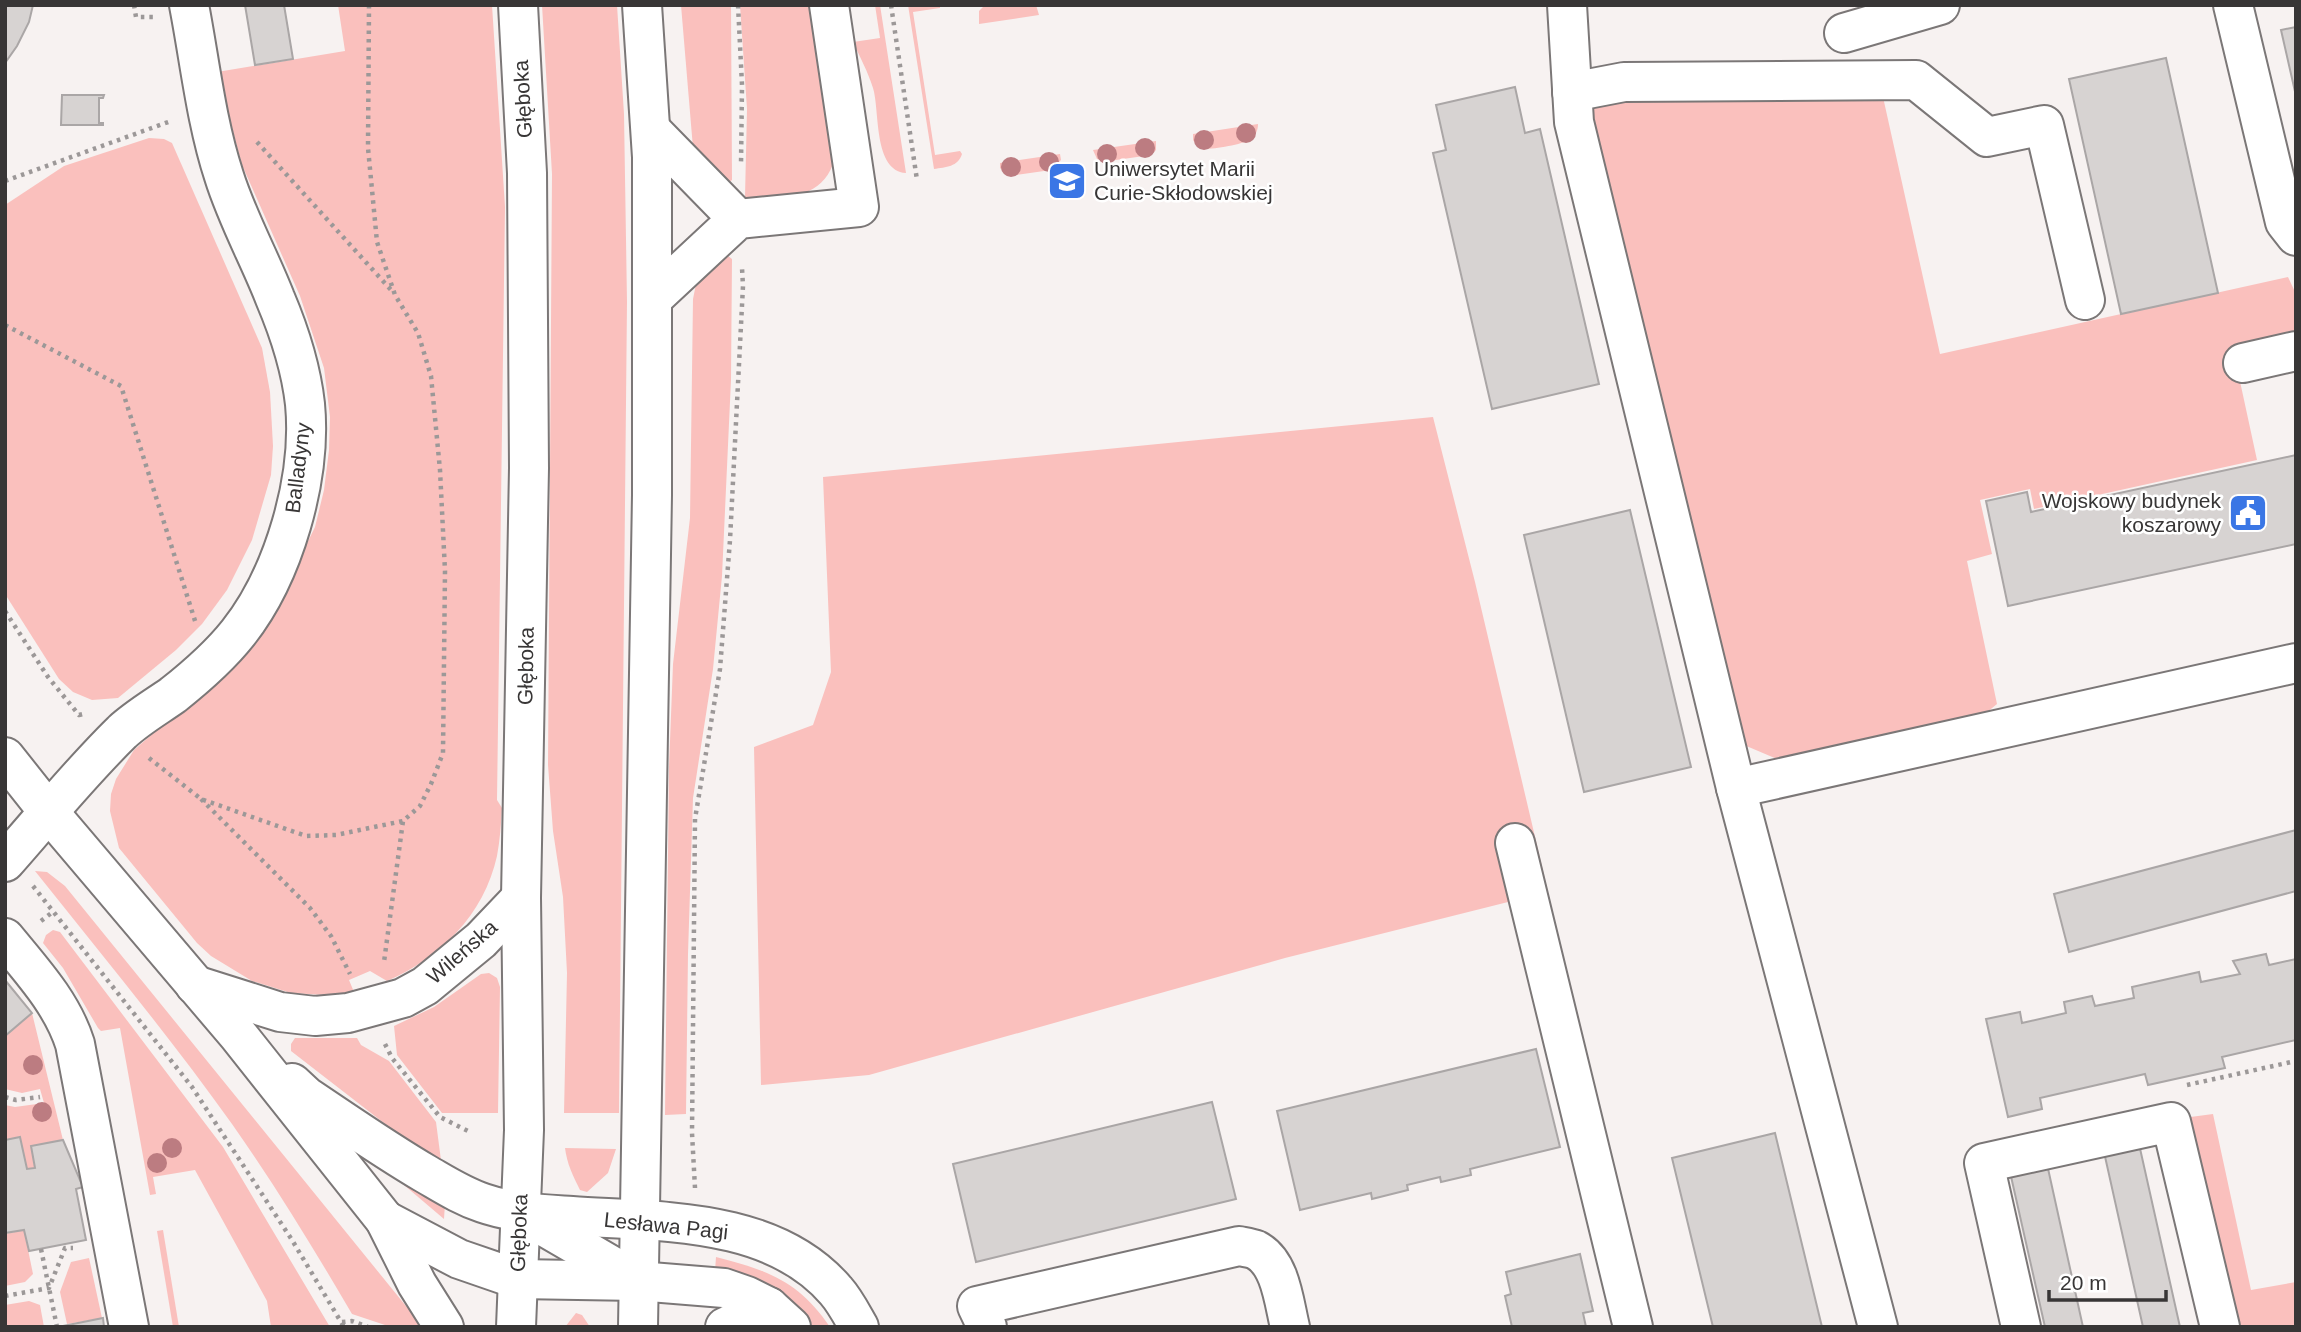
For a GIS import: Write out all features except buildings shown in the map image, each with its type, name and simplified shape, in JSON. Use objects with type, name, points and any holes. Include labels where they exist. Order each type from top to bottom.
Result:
[{"type":"street","name":"Głęboka","points":[[516,1327],[524,1084],[521,898],[529,468],[527,173],[518,5]]},
{"type":"street","points":[[638,1327],[652,523],[651,130],[642,5]]},
{"type":"street","points":[[652,299],[738,219],[859,207],[830,5]]},
{"type":"street","points":[[1567,5],[1577,135],[1736,788],[1878,1327]]},
{"type":"street","points":[[2232,5],[2285,222],[2296,236]]},
{"type":"street","points":[[1855,79],[1841,19],[1925,9],[1916,79]]},
{"type":"street","name":"Balladyny","points":[[7,860],[47,810],[124,730],[213,662],[240,631],[263,593],[284,549],[298,500],[304,457],[305,406],[299,366],[275,298],[243,228],[223,175],[172,11]]},
{"type":"street","points":[[1572,92],[1624,82],[1916,79],[1987,137],[2044,125],[2085,300]]},
{"type":"street","points":[[651,130],[738,219]]},
{"type":"street","points":[[2243,363],[2296,351]]},
{"type":"street","points":[[1736,788],[2296,663]]},
{"type":"street","points":[[5,757],[238,1035],[385,1220],[417,1284],[444,1327]]},
{"type":"street","points":[[1516,843],[1633,1327]]},
{"type":"street","name":"Wileńska","points":[[195,985],[281,1012],[315,1016],[348,1013],[403,998],[425,986],[481,940],[521,898]]},
{"type":"street","points":[[5,938],[59,1007],[69,1024],[129,1327]]},
{"type":"street","points":[[238,1035],[306,1096],[410,1165],[460,1194],[484,1204],[520,1213],[638,1281]]},
{"type":"street","points":[[2021,1327],[1984,1163],[2171,1122],[2220,1327]]},
{"type":"street","name":"Lesława Pagi","points":[[520,1213],[696,1226],[732,1232],[783,1250],[820,1274],[837,1291],[859,1327]]},
{"type":"street","points":[[385,1220],[459,1259],[517,1279],[638,1281],[724,1288],[747,1296],[780,1317]]},
{"type":"street","points":[[987,1327],[977,1306],[1239,1246],[1256,1250],[1269,1262],[1278,1280],[1290,1327]]},
{"type":"street","points":[[725,1327],[780,1317]]},
{"type":"path","points":[[134,5],[136,17],[172,11]]},
{"type":"path","points":[[369,5],[368,148],[377,242],[395,295]]},
{"type":"path","points":[[696,1192],[692,1133],[695,819],[720,669],[730,540],[743,286],[738,219],[741,188],[741,85],[737,5]]},
{"type":"path","points":[[891,5],[917,180]]},
{"type":"path","points":[[5,181],[178,118]]},
{"type":"path","points":[[201,799],[306,836],[337,835],[402,821],[420,806],[443,753],[444,571],[440,470],[431,376],[418,333],[395,295],[254,138]]},
{"type":"path","points":[[5,325],[121,386],[201,634]]},
{"type":"path","points":[[5,611],[48,677],[79,715],[88,713]]},
{"type":"path","points":[[149,757],[201,799],[310,908],[331,936],[352,978]]},
{"type":"path","points":[[381,968],[386,959],[390,904],[402,821]]},
{"type":"path","points":[[7,860],[54,911],[192,1087],[292,1240],[343,1324],[352,1321],[368,1327]]},
{"type":"path","points":[[383,1040],[392,1058],[440,1117],[468,1131]]},
{"type":"path","points":[[5,1097],[16,1100],[40,1097]]},
{"type":"path","points":[[49,1288],[65,1248],[73,1247]]},
{"type":"path","points":[[41,1249],[57,1327]]},
{"type":"path","points":[[5,1296],[49,1288]]},
{"type":"shaded area","points":[[338,5],[492,5],[505,207],[497,800],[502,808],[498,850],[491,877],[482,897],[457,932],[425,960],[387,981],[370,971],[349,980],[354,992],[325,995],[291,993],[252,981],[211,956],[197,943],[119,848],[110,811],[111,794],[116,779],[134,750],[204,689],[283,592],[315,527],[324,490],[329,450],[330,417],[324,368],[300,296],[242,165],[217,72],[345,51]]},
{"type":"shaded area","points":[[542,5],[617,5],[624,114],[627,302],[619,1113],[564,1113],[567,973],[563,897],[553,831],[548,765],[552,174]]},
{"type":"shaded area","points":[[681,5],[731,5],[732,180],[721,188],[693,148]]},
{"type":"shaded area","points":[[740,5],[809,5],[833,164],[820,184],[800,194],[753,199],[745,197],[747,109]]},
{"type":"shaded area","points":[[875,5],[880,5],[906,173],[895,170],[883,151],[873,88],[853,42],[880,38]]},
{"type":"shaded area","points":[[908,5],[940,5],[940,8],[913,12],[935,155],[960,151],[962,154],[958,162],[947,167],[934,169]]},
{"type":"shaded area","points":[[985,5],[1036,5],[1039,15],[979,24],[979,11]]},
{"type":"shaded area","points":[[1883,97],[1940,354],[2288,277],[2296,294],[2296,335],[2233,349],[2257,460],[2034,509],[2030,489],[1980,500],[1992,554],[1967,561],[1997,704],[1986,713],[1793,758],[1777,759],[1744,745],[1590,104],[1626,98]]},
{"type":"shaded area","points":[[1258,124],[1251,139],[1234,145],[1205,149],[1193,140],[1193,134]]},
{"type":"shaded area","points":[[149,138],[164,139],[172,143],[262,348],[270,392],[273,446],[271,475],[252,540],[227,590],[202,624],[176,650],[118,698],[92,700],[73,692],[59,679],[5,594],[5,205],[64,166]]},
{"type":"shaded area","points":[[1156,141],[1156,150],[1151,155],[1102,162],[1097,159],[1093,150]]},
{"type":"shaded area","points":[[1060,154],[1061,160],[1051,170],[1008,176],[1000,168],[1000,163]]},
{"type":"shaded area","points":[[722,251],[732,259],[731,380],[722,576],[713,669],[693,798],[686,1114],[665,1115],[669,767],[673,664],[690,518],[693,299],[696,284]]},
{"type":"shaded area","points":[[1433,417],[1548,892],[1285,958],[869,1075],[761,1085],[754,747],[813,725],[831,672],[823,477]]},
{"type":"shaded area","points":[[35,871],[47,872],[65,886],[423,1327],[391,1327],[352,1314],[264,1170],[232,1124],[160,1028]]},
{"type":"shaded area","points":[[53,930],[60,932],[223,1147],[330,1327],[271,1327],[267,1301],[195,1170],[153,1177],[156,1194],[150,1195],[120,1028],[101,1031],[98,1028],[63,968],[43,943],[46,935]]},
{"type":"shaded area","points":[[489,973],[497,978],[500,987],[498,1113],[442,1113],[397,1055],[394,1026],[434,1007],[481,974]]},
{"type":"shaded area","points":[[32,1013],[63,1140],[31,1146],[35,1168],[27,1169],[20,1137],[5,1140],[5,1105],[15,1107],[44,1103],[40,1089],[22,1093],[5,1089],[5,1036]]},
{"type":"shaded area","points":[[295,1038],[357,1038],[361,1045],[389,1061],[436,1122],[442,1168],[291,1051]]},
{"type":"shaded area","points":[[2213,1114],[2251,1290],[2296,1282],[2296,1327],[2228,1327],[2183,1118]]},
{"type":"shaded area","points":[[344,1134],[445,1204],[444,1219]]},
{"type":"shaded area","points":[[565,1148],[616,1149],[608,1173],[587,1192],[580,1190]]},
{"type":"shaded area","points":[[24,1230],[33,1274],[25,1282],[5,1286],[5,1234]]},
{"type":"shaded area","points":[[163,1230],[179,1327],[173,1327],[157,1231]]},
{"type":"shaded area","points":[[716,1257],[751,1267],[794,1288],[830,1327],[812,1327],[799,1311],[715,1271]]},
{"type":"shaded area","points":[[89,1258],[102,1318],[67,1324],[60,1292],[71,1262]]},
{"type":"shaded area","points":[[29,1301],[40,1305],[44,1327],[5,1327],[5,1305]]},
{"type":"shaded area","points":[[576,1313],[582,1315],[590,1327],[565,1327]]},
{"type":"place","name":"Uniwersytet Marii Curie-Skłodowskiej","points":[[1067,181]]},
{"type":"place","name":"Wojskowy budynek koszarowy","points":[[2248,513]]}]
